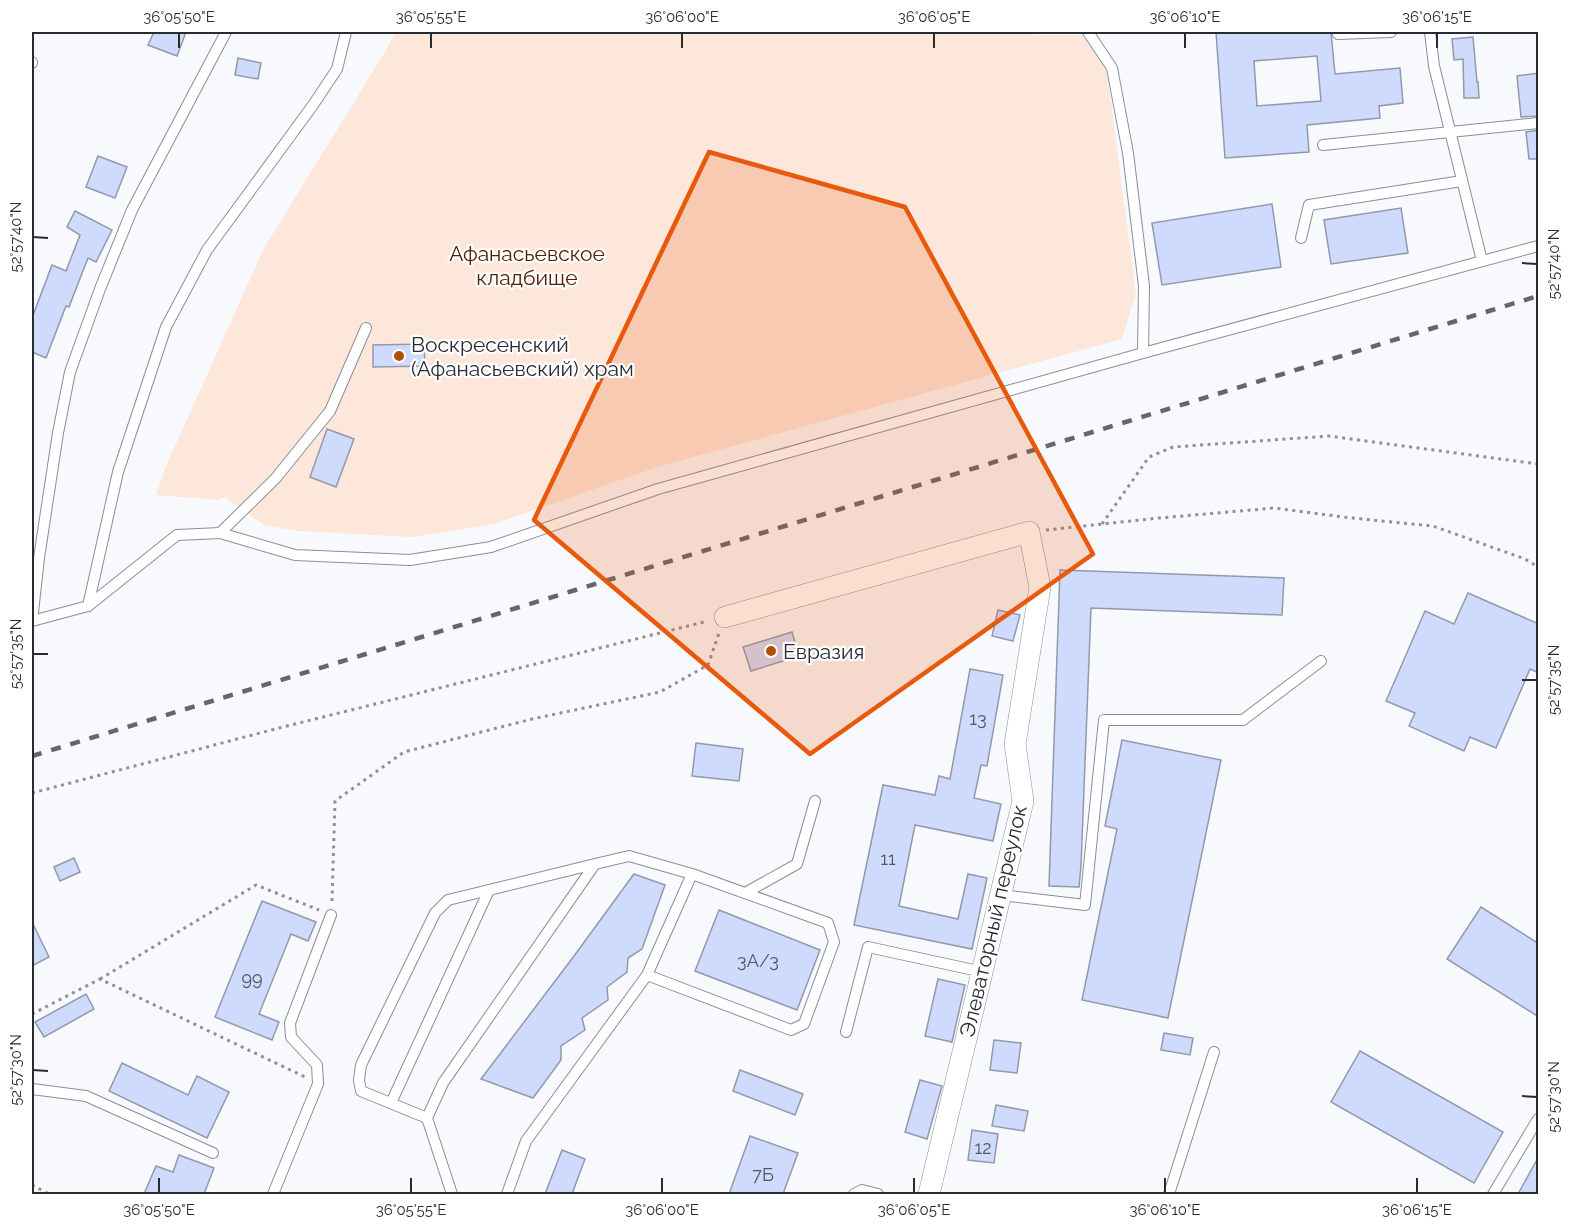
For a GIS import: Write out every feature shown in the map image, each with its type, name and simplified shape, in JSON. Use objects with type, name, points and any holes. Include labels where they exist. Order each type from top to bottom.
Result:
[{"type":"street","points":[[725,617],[1029,532]]},
{"type":"street","name":"Элеваторный переулок","points":[[929,1194],[1023,801],[1015,744],[1040,587],[1029,532]]},
{"type":"lane","points":[[226,32],[132,210],[70,372],[58,433],[32,621],[88,606],[177,535],[220,533],[295,555],[410,560],[490,548],[658,489],[1143,353],[1539,246]]},
{"type":"lane","points":[[88,606],[118,472],[166,327],[207,250],[337,69],[346,32]]},
{"type":"lane","points":[[1088,32],[1112,68],[1128,153],[1144,286],[1143,353]]},
{"type":"lane","points":[[1338,34],[1391,32]]},
{"type":"lane","points":[[1430,32],[1434,66],[1482,261]]},
{"type":"lane","points":[[1323,145],[1539,123]]},
{"type":"lane","points":[[1301,238],[1309,205],[1462,181]]},
{"type":"lane","points":[[220,533],[275,480],[330,411],[366,328]]},
{"type":"lane","points":[[1001,895],[1085,905],[1104,720],[1243,720],[1321,661]]},
{"type":"lane","points":[[745,893],[797,864],[815,801]]},
{"type":"lane","points":[[427,1118],[361,1092],[359,1080],[361,1065],[435,913],[448,900],[629,856],[692,874],[828,923],[834,942],[804,1024],[791,1030],[647,975]]},
{"type":"lane","points":[[452,1194],[427,1118],[443,1083],[595,864]]},
{"type":"lane","points":[[507,1194],[526,1141],[647,975],[692,874]]},
{"type":"lane","points":[[391,1103],[489,890]]},
{"type":"lane","points":[[273,1194],[318,1084],[318,1065],[291,1037],[290,1023],[331,915]]},
{"type":"lane","points":[[846,1032],[868,947],[982,972]]},
{"type":"lane","points":[[1169,1194],[1214,1052]]},
{"type":"lane","points":[[32,1089],[86,1096],[213,1153]]},
{"type":"lane","points":[[1493,1194],[1539,1119]]},
{"type":"lane","points":[[854,1194],[862,1191],[878,1194]]},
{"type":"path","points":[[1102,524],[1149,457],[1173,447],[1329,436],[1539,464]]},
{"type":"path","points":[[1029,532],[1274,508],[1433,526],[1525,559],[1539,567]]},
{"type":"path","points":[[32,793],[279,728],[725,617]]},
{"type":"path","points":[[32,1014],[100,979],[256,885],[331,915],[335,801],[404,752],[532,719],[660,692],[708,664],[725,617]]},
{"type":"path","points":[[100,979],[318,1084]]},
{"type":"path","points":[[32,1185],[49,1194]]},
{"type":"highlighted area","points":[[709,152],[905,207],[1093,554],[810,754],[534,520]]},
{"type":"green space","name":"Афанасьевское кладбище","points":[[395,32],[1034,32],[1034,35],[1085,35],[1107,72],[1136,293],[1122,339],[660,466],[494,524],[413,537],[297,531],[264,525],[225,497],[218,500],[156,495],[166,466],[264,248],[385,52]]},
{"type":"building","points":[[154,32],[186,32],[177,56],[148,45]]},
{"type":"building","points":[[1216,32],[1331,32],[1335,74],[1400,68],[1403,103],[1379,106],[1380,118],[1307,125],[1309,152],[1225,158]],"holes":[[[1317,56],[1321,101],[1257,106],[1254,61]]]},
{"type":"building","points":[[1473,37],[1479,98],[1464,98],[1463,59],[1454,60],[1452,39]]},
{"type":"building","points":[[238,58],[261,63],[258,79],[235,75]]},
{"type":"building","points":[[1539,73],[1539,116],[1521,117],[1517,76]]},
{"type":"building","points":[[1539,130],[1539,159],[1529,159],[1526,132]]},
{"type":"building","points":[[98,156],[127,167],[115,198],[86,187]]},
{"type":"building","points":[[1272,204],[1281,267],[1162,285],[1152,223]]},
{"type":"building","points":[[1401,208],[1408,253],[1331,264],[1324,220]]},
{"type":"building","points":[[75,211],[112,230],[96,262],[88,258],[46,358],[32,352],[32,318],[52,265],[66,271],[80,235],[67,227]]},
{"type":"building","name":"Воскресенский (Афанасьевский) храм","points":[[424,344],[425,366],[373,367],[373,345]]},
{"type":"building","points":[[327,429],[354,439],[336,487],[310,477]]},
{"type":"building","points":[[1060,570],[1284,578],[1282,615],[1091,608],[1079,887],[1049,886]]},
{"type":"building","points":[[1468,593],[1539,624],[1539,673],[1530,669],[1496,748],[1470,737],[1464,751],[1409,726],[1415,713],[1386,701],[1425,611],[1454,624]]},
{"type":"building","points":[[998,610],[1020,615],[1013,641],[992,636]]},
{"type":"building","name":"Евразия","points":[[792,632],[799,656],[751,671],[743,647]]},
{"type":"building","points":[[970,669],[1003,675],[987,766],[981,765],[974,798],[1001,804],[993,841],[915,825],[899,906],[958,919],[968,874],[987,878],[972,949],[854,925],[883,785],[935,795],[939,776],[950,779]]},
{"type":"building","points":[[1122,740],[1221,760],[1168,1018],[1082,1000],[1117,829],[1105,826]]},
{"type":"building","points":[[696,743],[743,749],[739,781],[692,776]]},
{"type":"building","points":[[74,858],[80,872],[60,881],[54,867]]},
{"type":"building","points":[[634,874],[665,885],[642,949],[628,958],[627,972],[607,987],[608,1000],[582,1018],[585,1030],[561,1046],[561,1060],[533,1098],[481,1079],[574,956]]},
{"type":"building","points":[[262,901],[316,922],[308,941],[291,934],[259,1014],[279,1022],[272,1040],[215,1017]]},
{"type":"building","points":[[1481,907],[1539,944],[1539,1017],[1447,959]]},
{"type":"building","points":[[719,910],[820,950],[797,1010],[695,971]]},
{"type":"building","points":[[32,922],[49,957],[32,966]]},
{"type":"building","points":[[938,979],[965,985],[952,1042],[925,1036]]},
{"type":"building","points":[[86,994],[94,1009],[44,1037],[35,1022]]},
{"type":"building","points":[[1164,1033],[1193,1038],[1190,1055],[1161,1050]]},
{"type":"building","points":[[994,1040],[1021,1043],[1017,1073],[990,1070]]},
{"type":"building","points":[[1360,1051],[1503,1132],[1474,1183],[1331,1102]]},
{"type":"building","points":[[122,1063],[188,1095],[197,1076],[229,1092],[207,1138],[109,1091]]},
{"type":"building","points":[[740,1070],[803,1094],[795,1115],[733,1091]]},
{"type":"building","points":[[920,1080],[942,1086],[927,1139],[905,1132]]},
{"type":"building","points":[[996,1105],[1028,1111],[1024,1131],[992,1126]]},
{"type":"building","points":[[972,1130],[998,1134],[994,1163],[968,1160]]},
{"type":"building","points":[[750,1136],[798,1153],[783,1194],[729,1194]]},
{"type":"building","points":[[562,1150],[585,1159],[572,1194],[545,1194]]},
{"type":"building","points":[[179,1155],[214,1168],[204,1194],[144,1194],[156,1166],[173,1172]]},
{"type":"building","points":[[1539,1156],[1539,1194],[1518,1194]]},
{"type":"railway","points":[[32,756],[1538,296]]},
{"type":"place","name":"Воскресенский (Афанасьевский) храм","points":[[399,356]]},
{"type":"place","name":"Евразия","points":[[771,651]]}]
